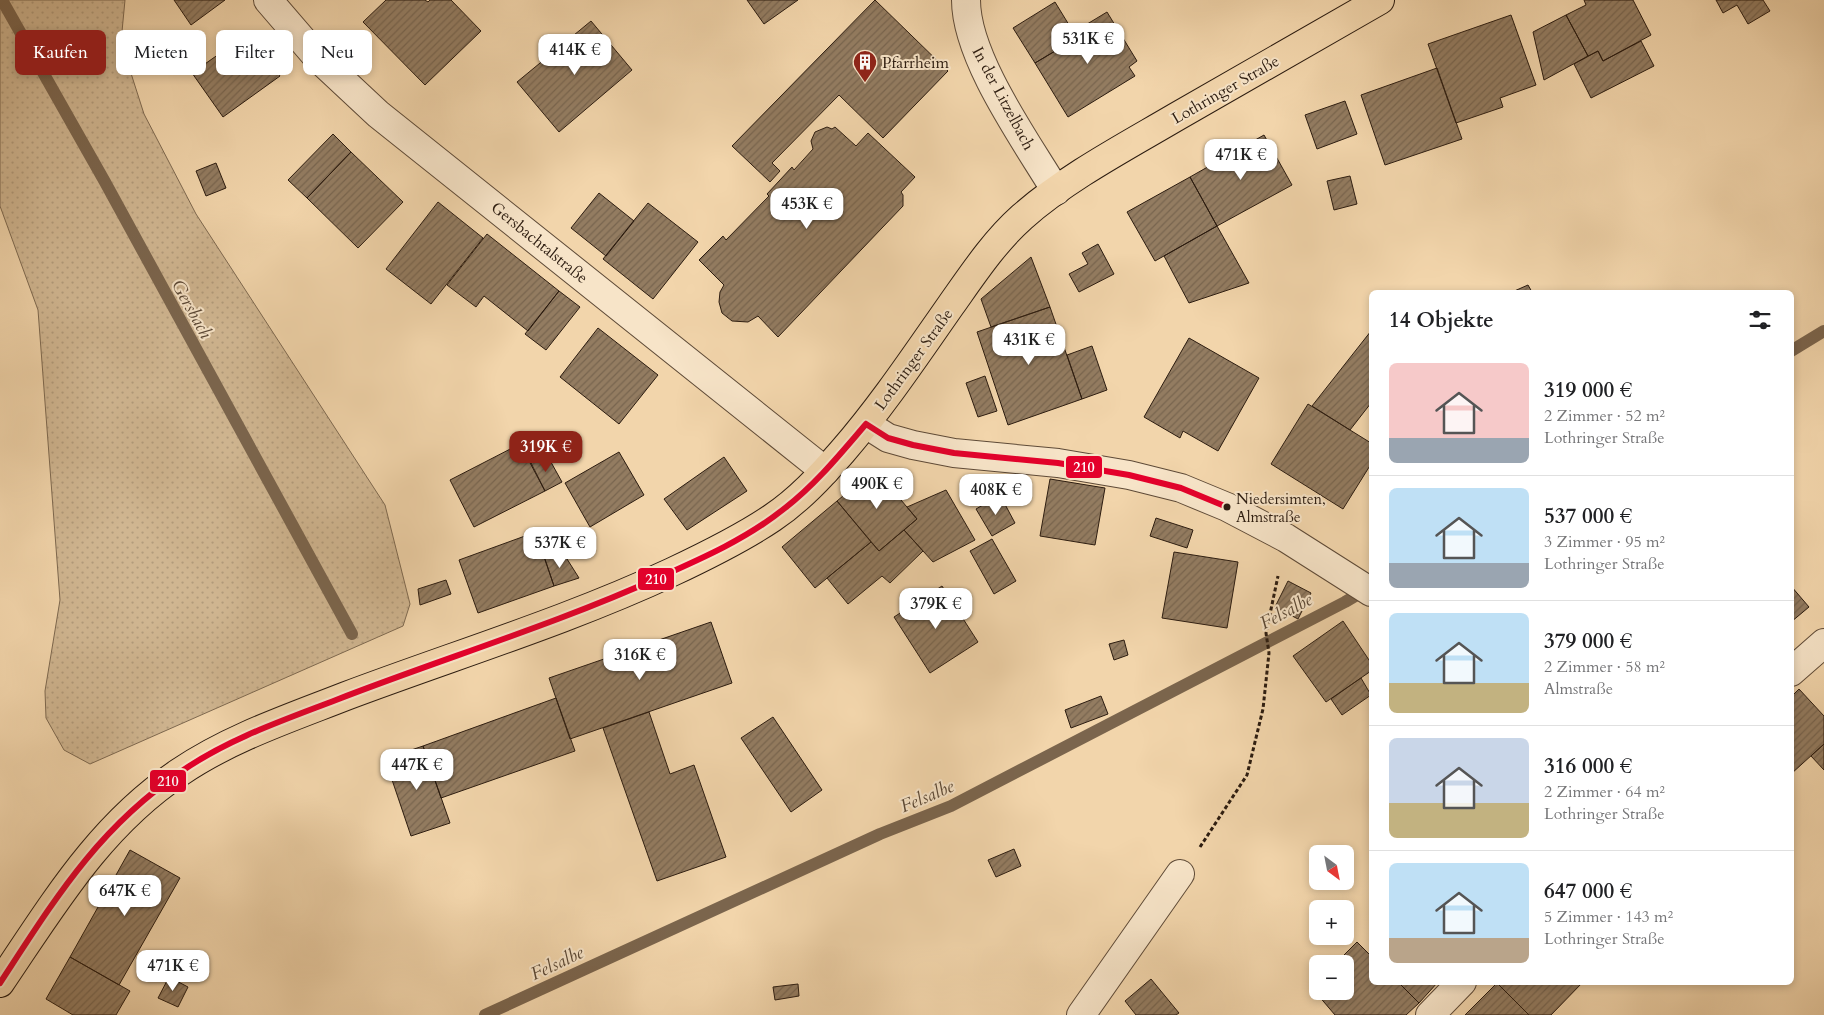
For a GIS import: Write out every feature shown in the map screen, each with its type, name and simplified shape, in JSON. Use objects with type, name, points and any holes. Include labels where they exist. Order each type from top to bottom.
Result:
[{"type":"main road","name":"Lothringer Straße","points":[[0,983],[62,891],[97,844],[141,802],[180,772],[230,744],[285,719],[437,662],[551,623],[659,578],[708,555],[773,518],[825,471],[866,424],[988,253],[1022,217],[1056,191],[1111,155],[1380,0]]},
{"type":"street","name":"Gersbachtalstraße","points":[[268,0],[317,57],[378,114],[825,471]]},
{"type":"street","name":"In der Litzelbach","points":[[966,0],[966,13],[977,52],[1006,109],[1056,191]]},
{"type":"street","points":[[866,424],[888,438],[913,445],[954,453],[1058,463],[1129,474],[1181,488],[1227,507],[1286,538],[1361,585]]},
{"type":"street","points":[[1794,669],[1824,643]]},
{"type":"street","points":[[1081,1015],[1180,874]]},
{"type":"street","points":[[1430,1015],[1459,985]]},
{"type":"path","points":[[1180,874],[1247,775],[1263,709],[1269,653],[1266,633],[1286,538]]},
{"type":"shaded area","points":[[0,0],[125,0],[122,30],[116,30],[116,75],[132,75],[144,114],[196,214],[385,505],[410,604],[403,626],[90,764],[64,750],[46,718],[45,691],[60,600],[38,310],[0,206]]},
{"type":"building","points":[[174,0],[225,0],[191,25]]},
{"type":"building","points":[[386,0],[425,0],[428,2],[430,0],[451,0],[481,31],[425,85],[363,22]]},
{"type":"building","points":[[747,0],[798,0],[764,24]]},
{"type":"building","name":"Pfarrheim","points":[[875,0],[948,71],[883,138],[839,95],[772,163],[780,171],[770,182],[732,146]]},
{"type":"building","points":[[1584,0],[1633,0],[1651,35],[1603,61],[1598,51],[1588,56],[1566,15],[1586,5]]},
{"type":"building","points":[[1716,0],[1763,0],[1770,11],[1748,24],[1737,5],[1723,13]]},
{"type":"building","points":[[1055,2],[1077,38],[1035,63],[1013,28]]},
{"type":"building","points":[[1107,12],[1137,61],[1129,67],[1135,76],[1068,117],[1035,63],[1077,38],[1074,32]]},
{"type":"building","points":[[1511,15],[1536,85],[1500,98],[1503,107],[1456,123],[1428,44]]},
{"type":"building","points":[[1566,15],[1588,56],[1544,80],[1533,32]]},
{"type":"building","points":[[591,21],[632,70],[559,132],[517,82]]},
{"type":"building","points":[[1641,41],[1654,66],[1591,98],[1574,64],[1598,51],[1603,61]]},
{"type":"building","points":[[216,56],[216,75],[280,76],[223,117],[193,75],[206,75],[206,63]]},
{"type":"building","points":[[1437,68],[1462,139],[1385,165],[1361,95]]},
{"type":"building","points":[[1345,101],[1357,134],[1317,149],[1305,115]]},
{"type":"building","points":[[827,127],[832,129],[835,127],[856,146],[868,133],[915,177],[901,192],[903,195],[903,206],[778,337],[758,316],[748,322],[732,321],[722,313],[719,302],[720,292],[724,285],[699,260],[723,236],[726,240],[769,196],[767,194],[792,167],[794,170],[813,149],[811,141],[815,132]]},
{"type":"building","points":[[333,134],[351,152],[307,198],[288,180]]},
{"type":"building","points":[[1264,135],[1292,185],[1217,226],[1190,177]]},
{"type":"building","points":[[351,152],[403,202],[358,248],[307,198]]},
{"type":"building","points":[[216,163],[226,188],[206,196],[196,171]]},
{"type":"building","points":[[1350,176],[1357,204],[1334,210],[1327,181]]},
{"type":"building","points":[[1190,177],[1217,226],[1155,261],[1127,212]]},
{"type":"building","points":[[599,193],[634,221],[606,256],[571,228]]},
{"type":"building","points":[[438,202],[483,238],[431,304],[386,269]]},
{"type":"building","points":[[648,203],[698,242],[653,299],[603,259]]},
{"type":"building","points":[[1217,226],[1249,283],[1189,303],[1164,256]]},
{"type":"building","points":[[487,234],[559,291],[528,331],[484,296],[476,307],[447,285]]},
{"type":"building","points":[[1098,244],[1114,274],[1079,292],[1069,274],[1088,264],[1082,253]]},
{"type":"building","points":[[1031,257],[1050,307],[991,327],[981,299]]},
{"type":"building","points":[[1528,285],[1531,290],[1517,290]]},
{"type":"building","points":[[559,291],[580,307],[546,350],[525,334]]},
{"type":"building","points":[[1050,307],[1082,399],[1008,425],[977,332]]},
{"type":"building","points":[[598,328],[658,375],[619,424],[560,377]]},
{"type":"building","points":[[1369,334],[1369,406],[1350,430],[1312,406]]},
{"type":"building","points":[[1189,338],[1259,378],[1218,451],[1183,431],[1180,438],[1144,417]]},
{"type":"building","points":[[1092,346],[1107,390],[1082,399],[1067,355]]},
{"type":"building","points":[[985,376],[997,411],[978,417],[966,383]]},
{"type":"building","points":[[1308,404],[1369,442],[1369,467],[1343,509],[1271,464]]},
{"type":"building","points":[[520,444],[545,491],[474,527],[450,480]]},
{"type":"building","points":[[619,452],[644,495],[590,527],[565,483]]},
{"type":"building","points":[[547,455],[562,482],[545,491],[531,463]]},
{"type":"building","points":[[724,457],[747,491],[687,530],[664,499]]},
{"type":"building","points":[[875,469],[917,519],[879,551],[837,501]]},
{"type":"building","points":[[1050,479],[1105,488],[1095,545],[1040,536]]},
{"type":"building","points":[[946,490],[975,540],[933,562],[904,530],[917,519],[907,507]]},
{"type":"building","points":[[1000,495],[1015,523],[992,536],[976,509]]},
{"type":"building","points":[[837,501],[871,542],[815,588],[782,547]]},
{"type":"building","points":[[1156,518],[1193,530],[1187,548],[1150,536]]},
{"type":"building","points":[[904,530],[923,551],[890,583],[882,576],[848,604],[827,578],[871,542],[879,551]]},
{"type":"building","points":[[536,532],[554,586],[478,613],[459,560]]},
{"type":"building","points":[[992,539],[1016,581],[994,594],[970,551]]},
{"type":"building","points":[[562,551],[579,578],[554,586],[544,557]]},
{"type":"building","points":[[1174,552],[1238,562],[1227,628],[1162,618]]},
{"type":"building","points":[[446,580],[451,594],[420,605],[418,589]]},
{"type":"building","points":[[1288,581],[1311,593],[1298,619],[1275,607]]},
{"type":"building","points":[[942,586],[978,642],[930,673],[894,617]]},
{"type":"building","points":[[1794,590],[1809,607],[1794,620]]},
{"type":"building","points":[[1343,621],[1369,660],[1369,672],[1326,702],[1293,656]]},
{"type":"building","points":[[711,622],[732,683],[570,739],[549,678]]},
{"type":"building","points":[[1124,640],[1128,655],[1114,660],[1109,644]]},
{"type":"building","points":[[1361,678],[1369,692],[1369,696],[1342,715],[1331,699]]},
{"type":"building","points":[[1799,689],[1824,716],[1824,744],[1794,771],[1794,694]]},
{"type":"building","points":[[1101,696],[1108,714],[1071,728],[1065,710]]},
{"type":"building","points":[[556,698],[575,751],[441,798],[423,746]]},
{"type":"building","points":[[649,712],[670,774],[694,765],[726,857],[657,881],[603,728]]},
{"type":"building","points":[[773,717],[822,790],[791,812],[741,738]]},
{"type":"building","points":[[1824,744],[1824,770],[1811,756]]},
{"type":"building","points":[[423,746],[450,823],[411,836],[385,759]]},
{"type":"building","points":[[1014,849],[1021,866],[996,877],[988,860]]},
{"type":"building","points":[[130,850],[180,878],[119,985],[70,957]]},
{"type":"building","points":[[1357,942],[1369,954],[1369,985],[1401,985],[1419,1003],[1406,1015],[1335,1015],[1322,1000],[1354,1000],[1354,955],[1344,955]]},
{"type":"building","points":[[70,957],[130,991],[116,1015],[73,1015],[46,999]]},
{"type":"building","points":[[169,977],[188,987],[178,1007],[158,998]]},
{"type":"building","points":[[1151,979],[1179,1013],[1176,1015],[1136,1015],[1125,1001]]},
{"type":"building","points":[[798,984],[799,996],[775,1000],[773,987]]},
{"type":"building","points":[[1401,985],[1435,985],[1419,1003]]},
{"type":"building","points":[[1495,985],[1499,985],[1529,1015],[1465,1015]]},
{"type":"building","points":[[1499,985],[1580,985],[1551,1015],[1529,1015]]},
{"type":"waterway","name":"Gersbach","points":[[2,0],[105,182],[352,634]]},
{"type":"waterway","name":"Felsalbe","points":[[1794,349],[1824,331]]},
{"type":"waterway","name":"Felsalbe","points":[[485,1015],[880,834],[951,806],[1367,589]]},
{"type":"transit line","name":"210","points":[[866,424],[888,438],[913,445],[954,453],[1058,463],[1129,475],[1181,488],[1227,507]]},
{"type":"transit line","name":"210","points":[[0,983],[59,894],[102,841],[152,793],[182,771],[218,749],[257,731],[580,611],[725,547],[771,519],[796,499],[828,468],[866,424]]},
{"type":"place","name":"Pfarrheim","points":[[865,83]]},
{"type":"place","name":"Niedersimten, Almstraße","points":[[1227,507]]}]
